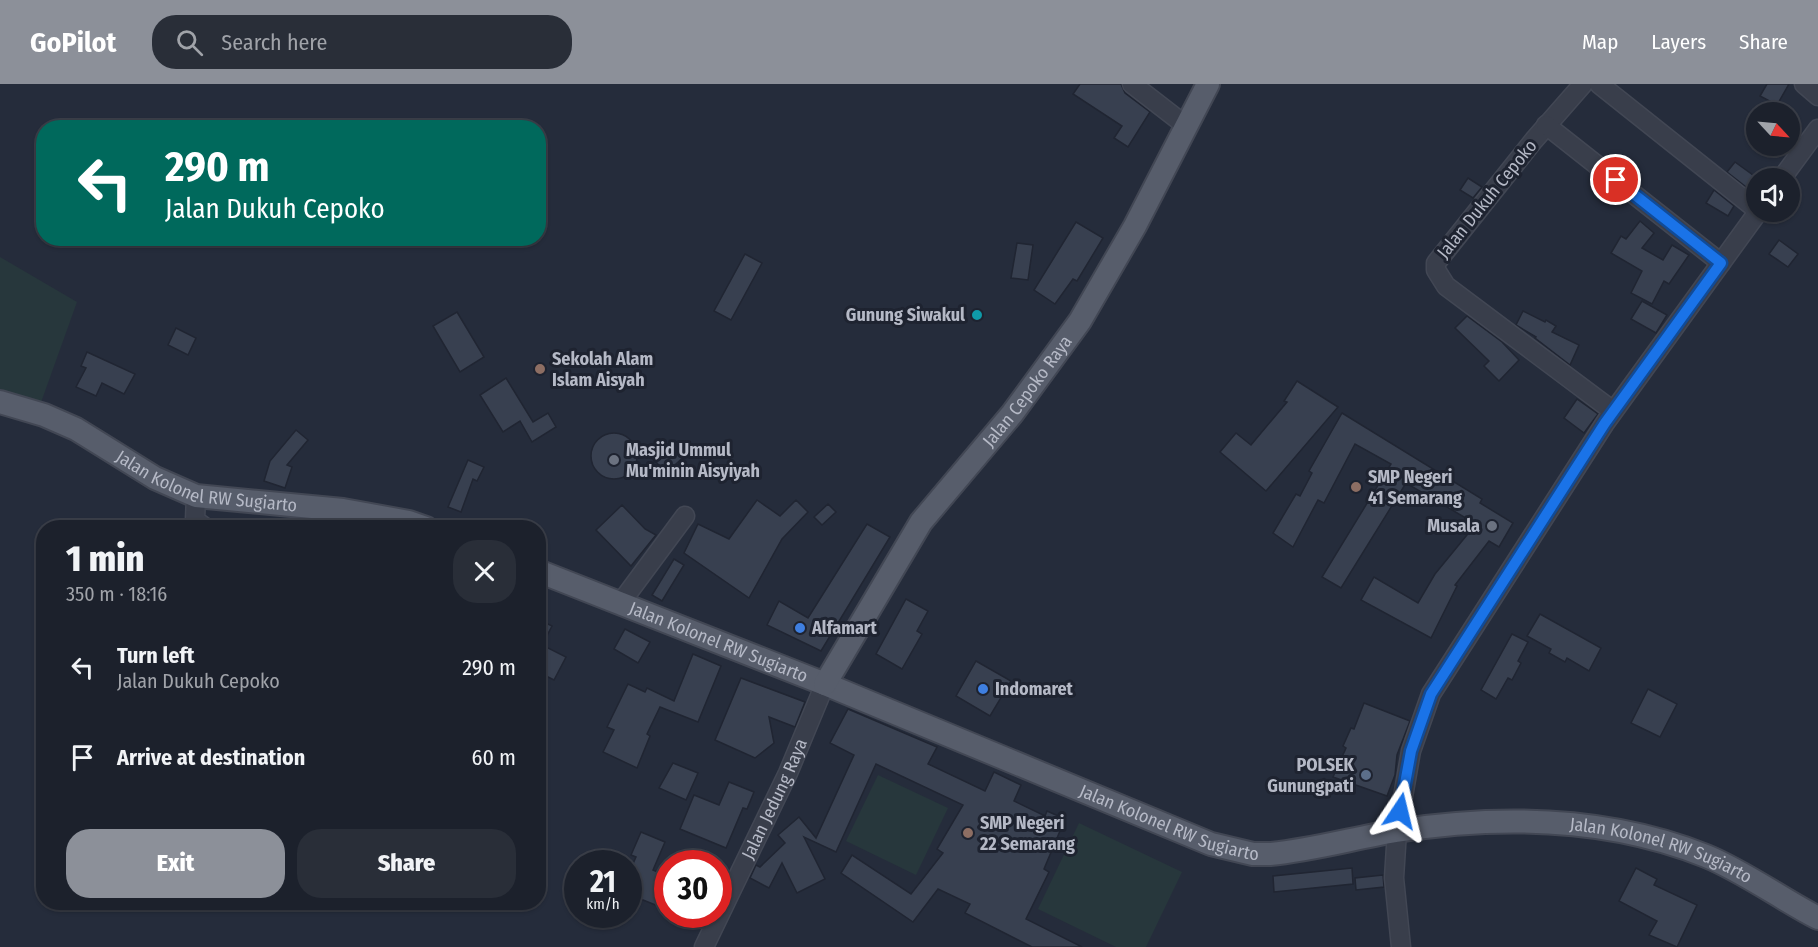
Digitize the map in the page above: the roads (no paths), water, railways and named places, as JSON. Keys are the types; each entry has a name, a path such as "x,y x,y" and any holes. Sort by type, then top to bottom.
{"main road":[{"name":"Jalan Cepoko Raya","path":"825,684 921,522 1012,414 1080,321 1140,216 1208,84"},
{"name":"Jalan Kolonel RW Sugiarto","path":"0,402 44,415 76,429 155,477 196,496 343,510 398,520"},
{"name":"Jalan Kolonel RW Sugiarto","path":"546,574 619,605 825,684 1211,844 1253,854 1270,854 1397,831 1491,824 1569,823 1612,828 1661,840 1708,857 1818,918"}],"street":[{"path":"1132,84 1185,125"},
{"path":"1546,125 1583,84"},
{"path":"1599,84 1746,201"},
{"path":"1804,84 1818,96"},
{"name":"Jalan Dukuh Cepoko","path":"1613,411 1446,286 1436,270 1436,263 1546,125 1721,263"},
{"path":"1789,168 1818,129"},
{"path":"1401,947 1394,878 1397,831 1411,751 1431,694 1613,411 1707,285 1749,222"},
{"path":"195,520 196,496"},
{"path":"619,605 685,516"},
{"name":"Jalan Jedung Raya","path":"704,947 788,772 825,684"}],"place":[{"name":"Gunung Siwakul","path":"977,315"},
{"name":"Sekolah Alam Islam Aisyah","path":"540,369"},
{"name":"Masjid Ummul Mu'minin Aisyiyah","path":"614,460"},
{"name":"SMP Negeri 41 Semarang","path":"1356,487"},
{"name":"Musala","path":"1492,526"},
{"name":"Alfamart","path":"800,628"},
{"name":"Indomaret","path":"983,689"},
{"name":"POLSEK Gunungpati","path":"1366,775"},
{"name":"SMP Negeri 22 Semarang","path":"968,833"}]}
